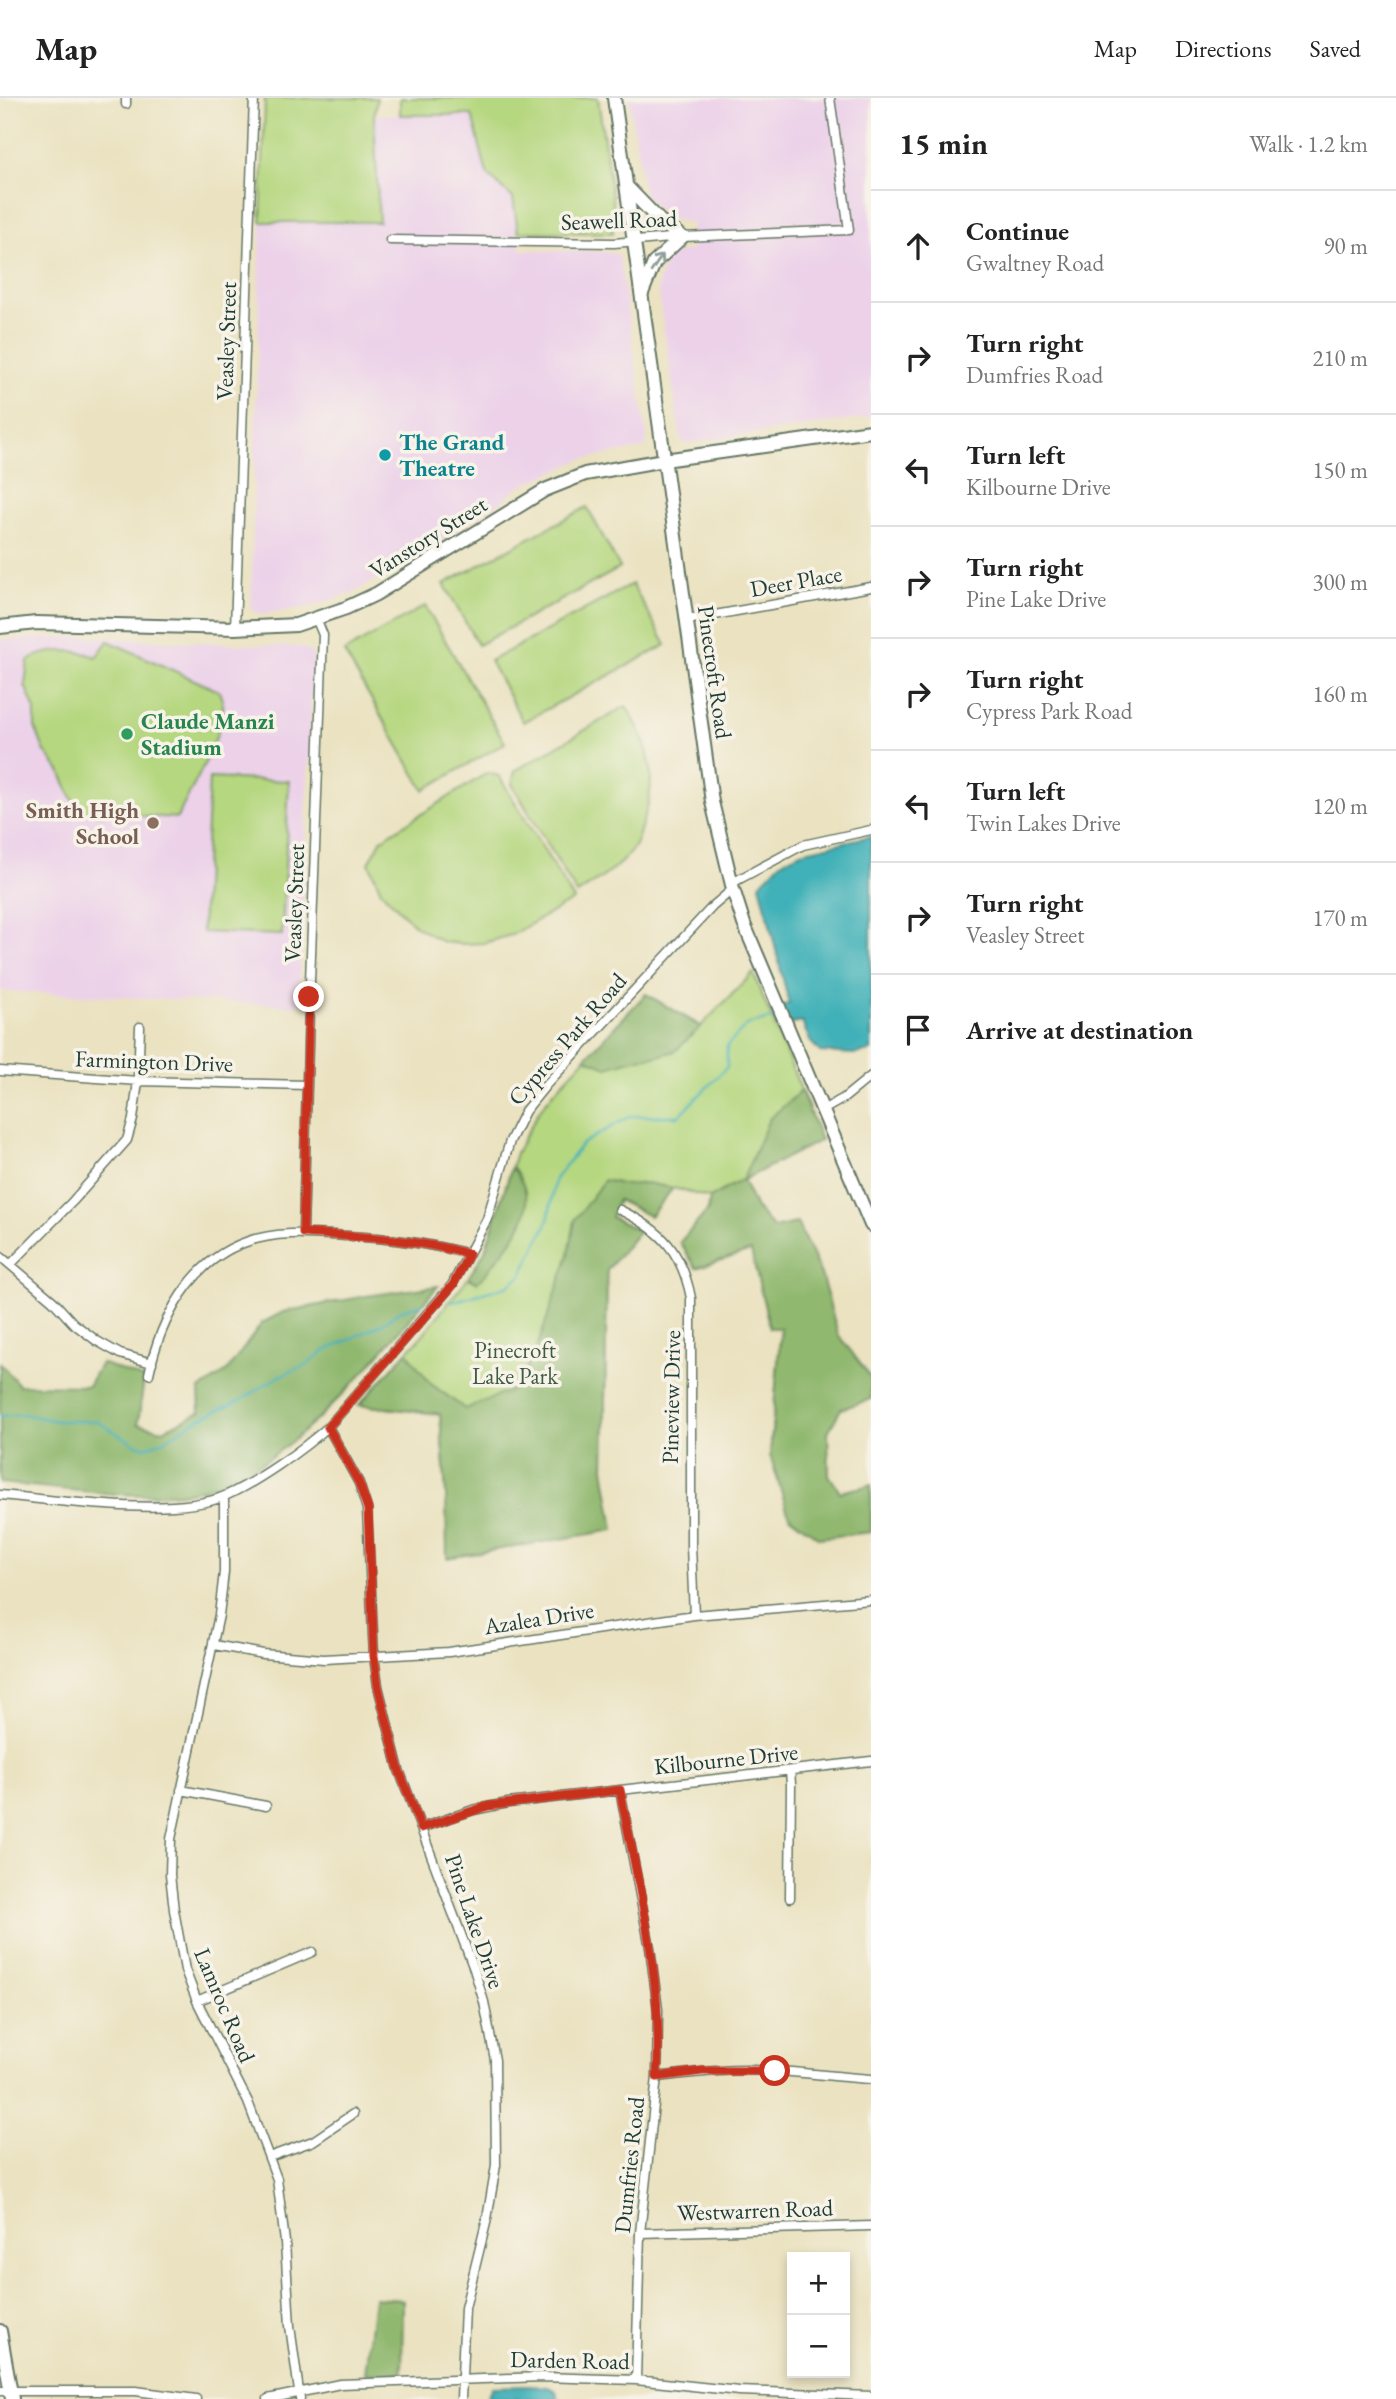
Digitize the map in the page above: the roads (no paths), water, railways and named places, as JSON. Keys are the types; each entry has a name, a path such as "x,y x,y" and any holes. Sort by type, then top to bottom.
{"street":[{"name":"Veasley Street","path":"236,628 254,98"},
{"name":"Pinecroft Road","path":"614,98 712,802 744,924 871,1225"},
{"name":"Seawell Road","path":"390,240 614,243 682,237 849,230 830,98"},
{"path":"628,188 661,222 682,237 654,263 641,295"},
{"name":"Vanstory Street","path":"0,626 36,623 236,628 296,625 346,608 376,594 545,490 585,474 664,460 871,432"},
{"name":"Deer Place","path":"687,620 871,587"},
{"name":"Veasley Street","path":"303,1233 323,635 316,618"},
{"name":"Cypress Park Road","path":"0,1495 132,1505 184,1505 224,1497 309,1444 328,1427 453,1285 486,1219 510,1141 525,1111 555,1076 732,886 803,845 871,830"},
{"path":"11,1264 73,1201 127,1140 138,1082 140,1027"},
{"name":"Farmington Drive","path":"0,1071 138,1082 307,1085"},
{"path":"823,1110 844,1098 871,1076"},
{"name":"Pineview Drive","path":"620,1210 648,1226 677,1255 686,1274 691,1298 690,1479 694,1615"},
{"path":"149,1374 161,1336 183,1291 202,1269 222,1253 246,1242 303,1233 400,1239 469,1254"},
{"path":"0,1256 97,1341 120,1354 152,1363"},
{"name":"Pine Lake Drive","path":"328,1427 359,1483 368,1509 374,1656 385,1718 399,1770 474,1969 484,2002 495,2060 496,2165 487,2219 465,2308 461,2399"},
{"name":"Lamroc Road","path":"224,1497 224,1572 214,1645 171,1839 170,1875 178,1940 185,1970 197,2001 248,2102 277,2179 290,2326 300,2396"},
{"name":"Azalea Drive","path":"214,1645 263,1654 324,1659 449,1652 694,1615 871,1600"},
{"name":"Kilbourne Drive","path":"421,1828 488,1806 871,1761"},
{"path":"790,1771 790,1898"},
{"path":"181,1790 265,1806"},
{"name":"Dumfries Road","path":"620,1790 650,1948 658,2010 657,2077 640,2233 636,2380"},
{"path":"197,2001 312,1952"},
{"path":"657,2077 702,2071 740,2070 871,2079"},
{"path":"269,2157 313,2141 353,2114"},
{"name":"Westwarren Road","path":"640,2233 871,2226"},
{"path":"0,2331 8,2394 136,2390 196,2399"},
{"name":"Darden Road","path":"268,2399 300,2396 340,2384 542,2377 636,2380 738,2391 871,2396"}],"water":[{"path":"871,836 871,1051 855,1054 820,1052 810,1041 802,1022 779,1027 770,1007 789,1004 760,884 782,861 801,852"},
{"path":"492,2387 548,2387 556,2391 558,2399 486,2399"}],"waterway":[{"path":"452,1302 507,1286 521,1276 548,1221 555,1179 582,1144 630,1116 679,1116 727,1067 727,1046 747,1025 778,1017"},
{"path":"0,1416 23,1414 57,1421 97,1421 133,1443 145,1447 161,1442 197,1420 243,1399 278,1377 308,1364 323,1352 382,1324 400,1311 422,1304"}],"place":[{"name":"The Grand Theatre","path":"385,455"},
{"name":"Claude Manzi Stadium","path":"127,734"},
{"name":"Smith High School","path":"153,823"}],"park label":[{"name":"Pinecroft Lake Park","path":"515,1363"}]}
